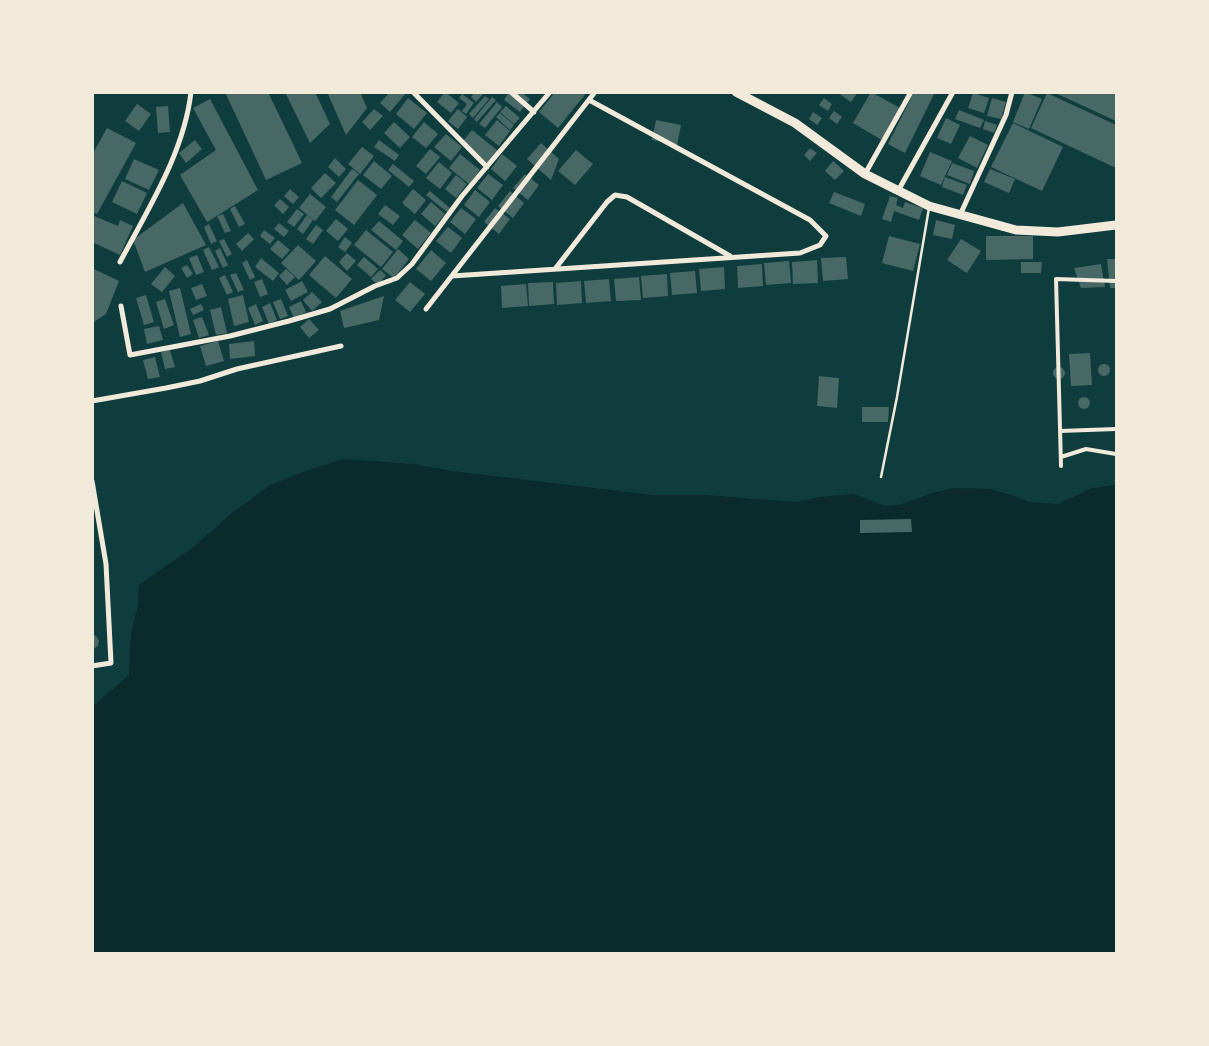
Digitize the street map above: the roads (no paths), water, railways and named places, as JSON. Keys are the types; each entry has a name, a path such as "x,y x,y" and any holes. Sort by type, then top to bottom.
{"highway":[{"path":"736,92 795,123 865,174 929,206 1016,230 1058,232 1116,226"}],"street":[{"path":"120,262 171,161 182,133 191,92"},
{"path":"413,92 487,167"},
{"path":"511,92 534,112"},
{"path":"121,306 130,355 230,336 289,321 330,309 375,286 397,278 412,264 462,196 550,92"},
{"path":"426,309 595,92"},
{"path":"865,174 911,92"},
{"path":"898,191 953,92"},
{"path":"960,216 1006,115 1012,92"},
{"path":"452,276 730,256 800,253 820,245 826,236 810,220 589,100"},
{"path":"556,269 606,202 615,195 628,196 730,256"},
{"path":"1061,466 1056,279 1116,281"},
{"path":"92,400 200,381 237,369 341,346"},
{"path":"1060,431 1116,429"},
{"path":"1061,457 1086,449 1116,454"},
{"path":"92,481 106,564 111,663 92,666"}],"lane":[{"path":"881,477 898,397 929,206"}],"water":[{"path":"343,459 413,464 452,471 653,495 705,495 796,502 820,497 853,494 885,506 899,505 932,493 954,488 991,489 1029,502 1058,504 1092,488 1116,485 1116,953 93,953 92,707 129,675 131,633 138,605 139,585 196,545 232,513 270,485"}]}
